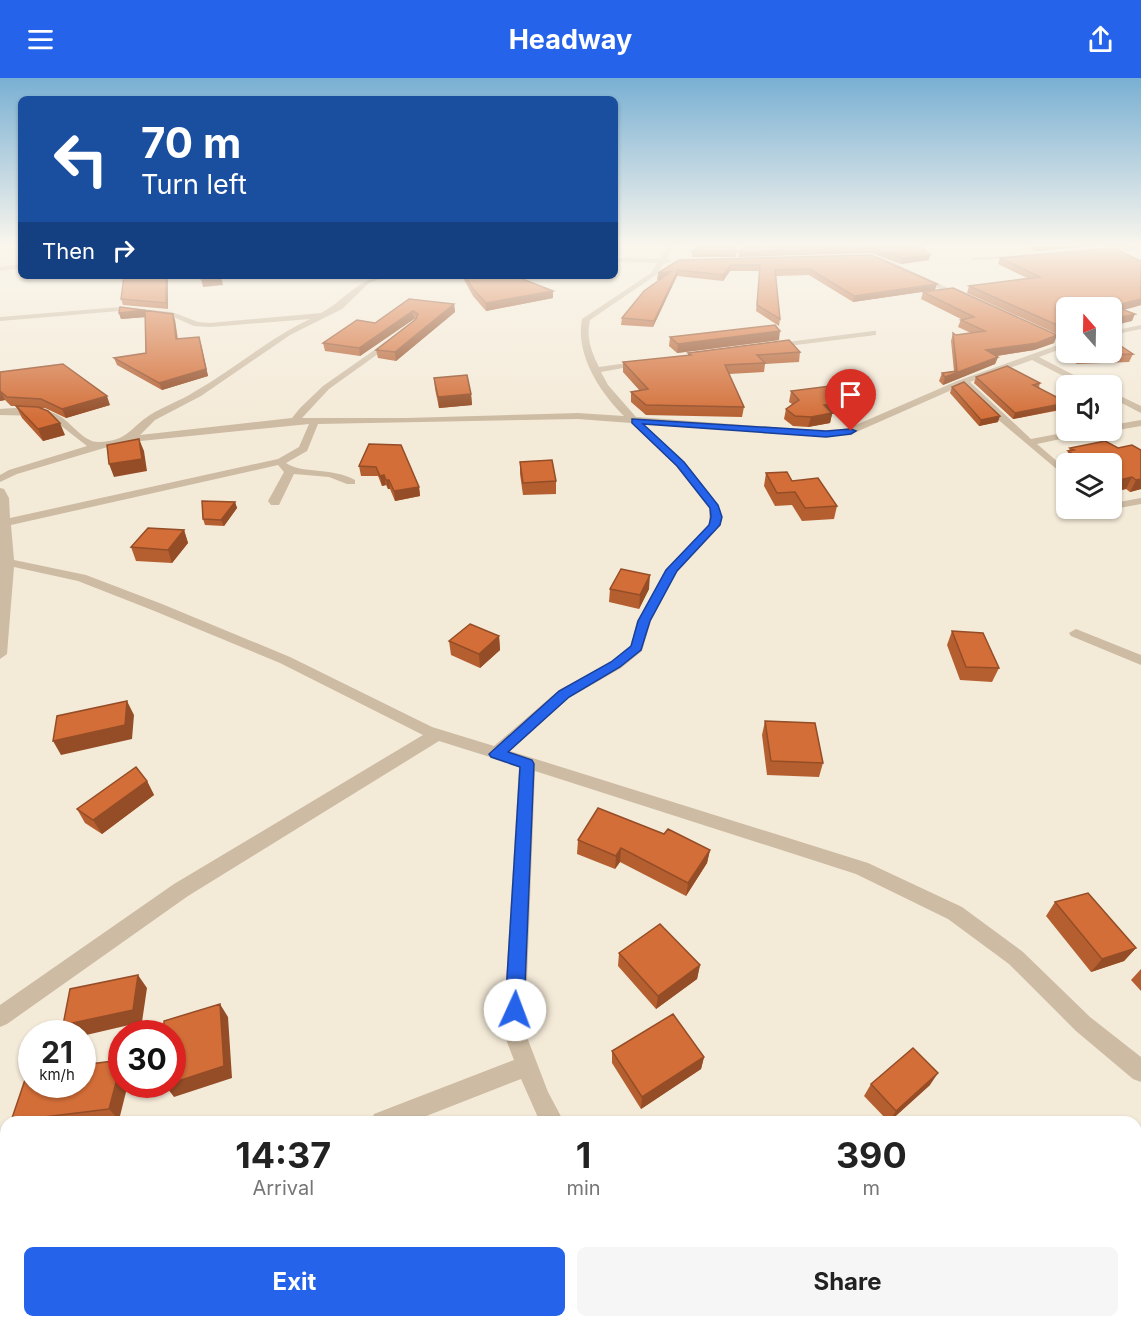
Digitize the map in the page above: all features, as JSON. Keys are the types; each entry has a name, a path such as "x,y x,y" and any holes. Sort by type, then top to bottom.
{"street":[{"path":"130,439 152,418 198,394 286,333 325,315 346,302"},
{"path":"496,754 564,694 615,664 637,648 644,621 672,570 715,525 717,517 715,508 680,464 612,398 588,354 583,334 586,319 612,302"},
{"path":"0,319 120,309 172,314 197,324 210,325 325,315"},
{"path":"1122,331 1141,327"},
{"path":"295,420 302,408 314,396 405,330"},
{"path":"767,346 873,333"},
{"path":"0,479 13,472 97,446 130,439 295,420 407,421 579,416 826,434 851,431 965,382 1056,348"},
{"path":"1033,357 1069,375"},
{"path":"597,370 651,362"},
{"path":"965,382 1056,465"},
{"path":"1122,401 1141,410"},
{"path":"0,412 39,412 54,416 83,441 97,446"},
{"path":"5,523 278,462 303,449 315,420"},
{"path":"1122,426 1141,423"},
{"path":"1029,442 1056,437"},
{"path":"278,462 290,471 330,473 341,475 351,482"},
{"path":"275,503 290,471"},
{"path":"0,491 3,498 5,523 0,654"},
{"path":"1122,504 1141,501"},
{"path":"4,562 82,578 157,607 285,660 438,734 862,868 955,913 1016,958 1083,1024 1141,1071"},
{"path":"1076,633 1141,660"},
{"path":"0,1017 181,890 438,734"},
{"path":"527,764 514,1032 540,1099 550,1116"},
{"path":"398,1116 527,1066"}],"building":[{"path":"404,302 454,304 395,352 376,350 416,319 418,314 413,311 359,348 323,343 357,320 375,323"},
{"path":"635,302 663,302 654,321 622,318"},
{"path":"757,302 778,302 780,319 757,305"},
{"path":"944,302 985,302 1056,335 1037,343 986,350 998,357 945,377 942,373 957,371 953,333 956,335 985,331 961,320 974,317"},
{"path":"1006,302 1056,302 1056,325"},
{"path":"120,307 144,310 119,313"},
{"path":"1122,309 1135,314 1122,317"},
{"path":"145,310 173,314 176,339 199,337 206,369 159,383 114,358 146,353"},
{"path":"775,325 780,331 678,344 670,337"},
{"path":"789,340 800,352 757,355 765,363 725,365 744,407 646,405 631,392 648,389 623,362 691,355 688,353"},
{"path":"1122,347 1133,354 1122,354"},
{"path":"63,364 107,396 62,409 41,399 7,397 0,391 0,372"},
{"path":"1007,366 1040,383 1033,385 1056,397 1056,405 1015,413 976,377"},
{"path":"467,375 471,394 438,397 434,378"},
{"path":"964,382 1000,416 981,420 952,387"},
{"path":"854,383 874,398 824,405 832,413 811,417 795,416 786,409 799,400 791,391"},
{"path":"16,406 38,407 48,411 60,423 38,429"},
{"path":"139,439 142,459 109,464 107,445"},
{"path":"1105,441 1118,448 1132,445 1141,450 1141,479 1136,480 1132,477 1122,479 1122,453 1071,453 1068,451 1074,450 1070,448"},
{"path":"369,444 401,445 419,487 394,491 389,480 386,480 384,475 380,476 376,467 359,466"},
{"path":"552,460 556,481 523,483 520,462"},
{"path":"787,472 792,481 818,478 837,506 805,508 795,492 777,493 766,473"},
{"path":"202,501 235,502 221,520 203,519"},
{"path":"148,528 184,530 168,550 131,547"},
{"path":"621,569 650,575 640,595 610,589"},
{"path":"470,624 499,636 479,654 449,641"},
{"path":"952,631 983,633 999,668 966,667"},
{"path":"127,701 125,725 53,741 57,716"},
{"path":"765,721 815,723 823,763 771,761"},
{"path":"136,767 147,781 93,820 77,809"},
{"path":"598,808 664,834 668,829 710,850 688,883 621,848 616,856 578,840"},
{"path":"1088,893 1136,948 1102,959 1055,902"},
{"path":"660,924 700,965 658,996 619,953"},
{"path":"138,975 133,1010 86,1020 64,1020 70,989"},
{"path":"220,1004 224,1066 186,1078 186,1020 167,1020"},
{"path":"673,1014 704,1057 642,1097 612,1051"},
{"path":"913,1048 938,1073 896,1111 871,1084"},
{"path":"108,1062 108,1098 112,1098 109,1109 52,1116 13,1116 19,1098 96,1098 96,1063"}],"route":[{"path":"515,1010 527,764 496,754 564,694 615,664 637,648 644,621 672,570 715,525 717,517 715,508 680,464 635,421 826,434 851,431"}]}
